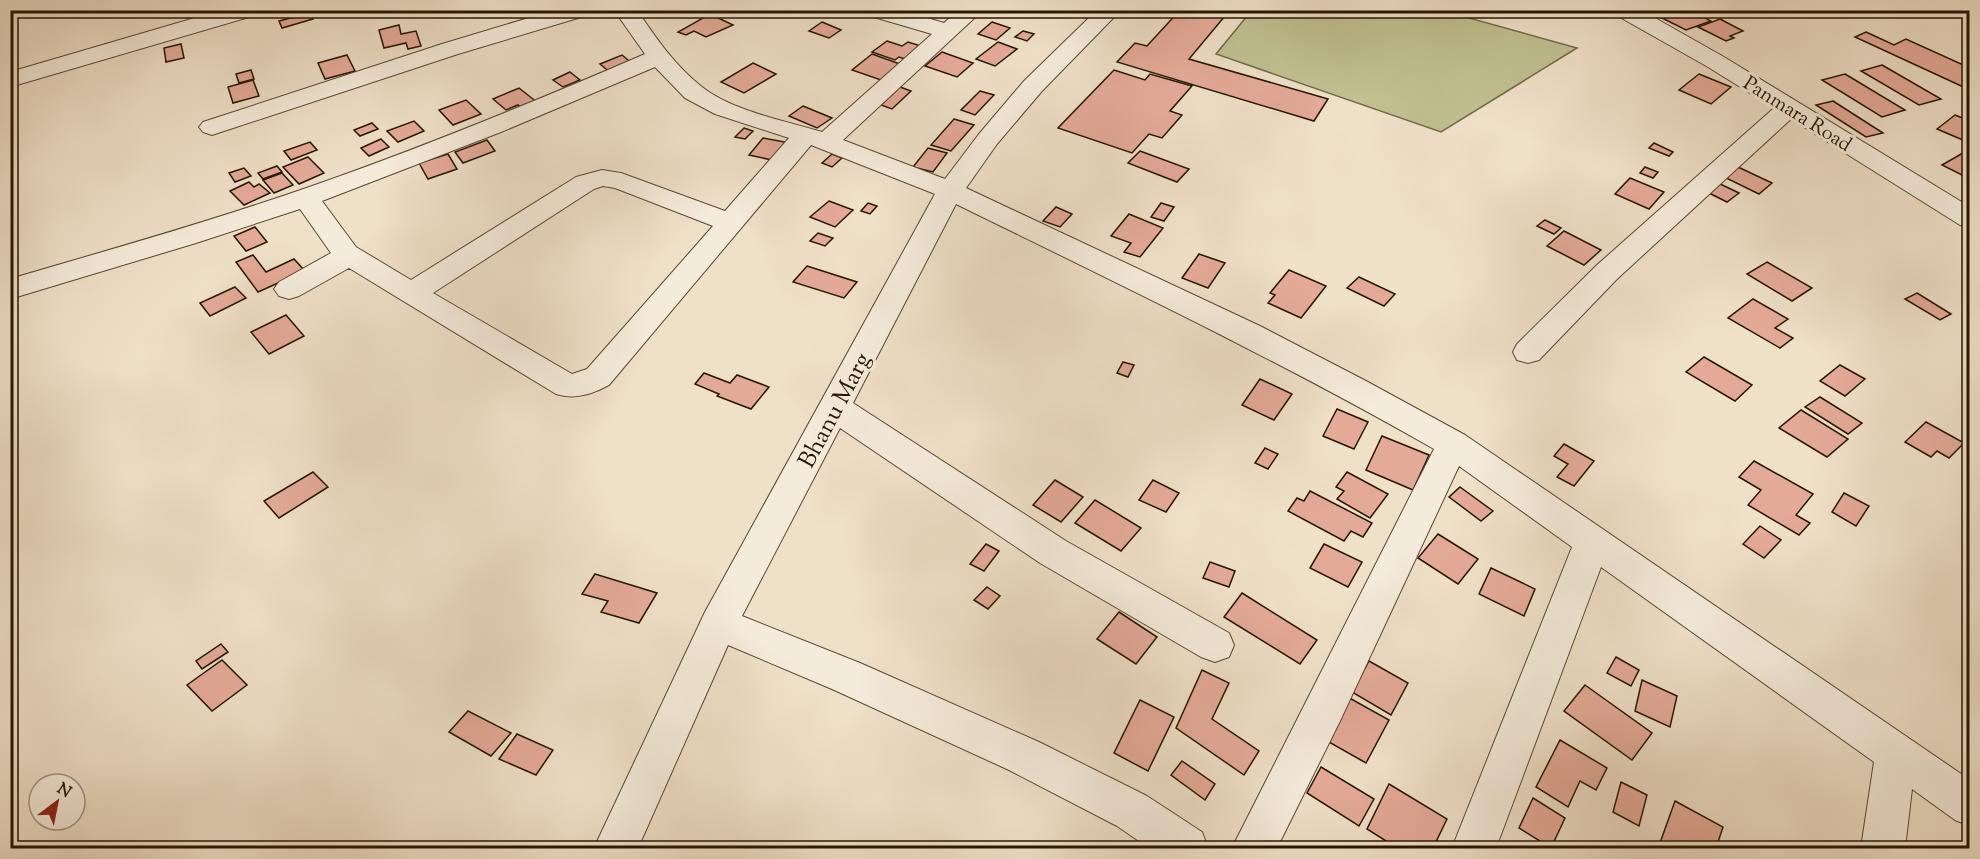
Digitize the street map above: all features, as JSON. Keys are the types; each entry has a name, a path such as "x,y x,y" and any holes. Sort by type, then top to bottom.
{"street":[{"path":"10,80 248,10"},
{"path":"212,127 450,49 580,10"},
{"path":"875,10 947,31"},
{"path":"305,197 346,254 567,386 584,384 598,377 731,223 816,139 972,10"},
{"name":"Bhanu Marg","path":"616,849 718,624 950,191 988,139 1034,86 1110,10"},
{"name":"Panmara Road","path":"1631,12 1970,219"},
{"path":"637,16 658,57 694,93 724,109 816,139 950,191 1249,334 1355,389 1453,444 1970,805"},
{"path":"10,289 212,228 305,197 520,117 658,57"},
{"path":"1528,352 1607,272 1790,107"},
{"path":"412,293 585,183 602,178 621,181 731,223"},
{"path":"289,289 336,264 346,254"},
{"path":"835,408 1053,552 1215,645"},
{"path":"1254,849 1326,708 1453,444"},
{"path":"1474,849 1592,542"},
{"path":"718,624 846,676 1024,756 1132,811 1186,849"},
{"path":"1883,849 1896,754"}],"green space":[{"path":"1252,10 1444,11 1577,48 1441,132 1216,54"}],"building":[{"path":"1180,10 1230,10 1189,59 1328,99 1314,121 1117,62 1135,43 1147,46"},
{"path":"1677,10 1690,10 1711,21 1686,30 1660,17"},
{"path":"310,13 313,19 282,28 279,21"},
{"path":"710,14 733,25 706,37 694,31 686,35 678,32"},
{"path":"1720,19 1743,31 1730,36 1734,38 1726,41 1698,27"},
{"path":"822,22 841,30 829,38 809,31"},
{"path":"992,22 1010,28 996,40 978,34"},
{"path":"399,25 401,34 416,31 421,46 408,49 406,43 384,48 379,30"},
{"path":"1023,31 1034,34 1027,41 1015,37"},
{"path":"1866,32 1894,45 1906,39 1970,68 1970,90 1855,37"},
{"path":"887,41 902,46 908,42 921,46 905,59 899,57 895,60 872,52"},
{"path":"998,42 1017,49 995,66 976,59"},
{"path":"181,44 184,58 166,62 164,48"},
{"path":"942,52 973,63 957,77 925,66"},
{"path":"872,54 900,64 881,80 852,70"},
{"path":"347,55 355,71 325,79 318,63"},
{"path":"622,55 634,65 612,74 600,64"},
{"path":"753,63 776,74 744,93 721,82"},
{"path":"1882,65 1941,99 1919,105 1861,71"},
{"path":"251,70 254,79 239,83 236,74"},
{"path":"1114,70 1145,80 1150,74 1192,86 1170,111 1182,115 1162,138 1149,134 1132,153 1058,128"},
{"path":"570,72 580,80 563,87 553,80"},
{"path":"1699,74 1731,87 1711,104 1679,90"},
{"path":"1845,74 1905,110 1882,117 1822,80"},
{"path":"253,80 259,96 233,103 228,87"},
{"path":"900,87 911,91 892,109 881,105"},
{"path":"519,88 538,103 523,110 518,105 506,110 493,99"},
{"path":"980,91 994,95 975,115 961,110"},
{"path":"466,100 481,114 453,125 439,110"},
{"path":"1833,101 1883,133 1866,137 1816,105"},
{"path":"803,106 832,118 817,128 789,116"},
{"path":"1955,115 1970,121 1970,143 1937,129"},
{"path":"954,119 974,125 951,151 931,145"},
{"path":"414,121 424,131 398,142 387,131"},
{"path":"372,123 378,129 360,136 354,130"},
{"path":"744,128 753,131 745,139 735,137"},
{"path":"763,138 790,143 776,161 749,155"},
{"path":"381,139 389,147 369,156 361,148"},
{"path":"487,140 495,151 463,163 455,152"},
{"path":"310,142 317,150 291,160 284,151"},
{"path":"1654,143 1673,152 1669,156 1649,148"},
{"path":"928,148 947,153 933,172 913,167"},
{"path":"1968,150 1970,179 1942,165"},
{"path":"1140,151 1189,169 1177,182 1128,163"},
{"path":"448,154 457,169 428,179 419,163"},
{"path":"832,154 842,158 832,167 822,163"},
{"path":"308,157 324,173 299,184 283,167"},
{"path":"277,166 282,172 263,179 258,173"},
{"path":"1645,167 1658,172 1653,178 1640,173"},
{"path":"1738,167 1772,183 1759,194 1724,177"},
{"path":"244,168 251,176 235,182 229,173"},
{"path":"282,173 293,185 274,193 263,180"},
{"path":"1630,178 1664,192 1649,209 1615,194"},
{"path":"249,182 254,187 259,184 270,193 244,205 230,191"},
{"path":"1716,182 1739,193 1727,202 1705,191"},
{"path":"829,201 853,210 835,227 810,217"},
{"path":"868,203 877,206 870,214 861,211"},
{"path":"1161,203 1174,207 1164,221 1151,217"},
{"path":"1056,207 1072,214 1060,227 1043,221"},
{"path":"1129,214 1163,228 1140,257 1124,252 1131,243 1111,236"},
{"path":"1545,220 1561,228 1554,234 1537,226"},
{"path":"255,227 267,242 246,251 234,236"},
{"path":"1564,231 1601,250 1584,265 1547,246"},
{"path":"818,233 833,238 825,246 810,241"},
{"path":"1199,254 1225,263 1208,288 1182,278"},
{"path":"253,255 266,272 294,259 305,271 258,292 236,262"},
{"path":"1767,262 1812,288 1792,301 1747,274"},
{"path":"807,266 857,282 844,298 793,282"},
{"path":"1289,270 1326,286 1301,318 1268,303 1275,295 1270,293"},
{"path":"1359,277 1395,294 1384,306 1347,288"},
{"path":"235,287 246,298 210,316 200,303"},
{"path":"1917,293 1951,314 1940,320 1905,299"},
{"path":"1753,299 1788,319 1775,328 1793,338 1780,348 1728,318"},
{"path":"286,315 304,336 269,354 251,332"},
{"path":"1704,357 1752,385 1735,401 1686,372"},
{"path":"1123,362 1134,365 1128,377 1117,373"},
{"path":"1840,365 1865,379 1845,396 1820,381"},
{"path":"704,373 730,383 737,375 769,387 751,409 717,396 719,394 695,384"},
{"path":"1260,379 1292,394 1274,420 1242,405"},
{"path":"1820,397 1862,423 1848,434 1805,407"},
{"path":"1337,409 1368,422 1354,449 1323,436"},
{"path":"1801,410 1848,439 1827,457 1779,428"},
{"path":"1926,422 1964,443 1949,458 1937,451 1931,457 1905,442"},
{"path":"1382,436 1429,455 1413,490 1366,470"},
{"path":"1564,444 1594,461 1574,486 1557,477 1568,464 1554,456"},
{"path":"1265,448 1278,454 1268,469 1255,463"},
{"path":"1754,461 1813,494 1796,515 1810,523 1799,535 1748,505 1761,490 1739,477"},
{"path":"313,472 328,487 279,518 264,501"},
{"path":"1347,472 1388,494 1370,518 1337,499 1344,491 1336,487"},
{"path":"1055,480 1083,497 1061,522 1033,505"},
{"path":"1153,480 1179,493 1166,512 1139,500"},
{"path":"1460,487 1493,511 1481,521 1449,497"},
{"path":"1310,491 1372,523 1363,537 1351,531 1344,541 1288,511 1297,498 1304,501"},
{"path":"1844,493 1869,506 1856,526 1832,512"},
{"path":"1095,500 1141,528 1121,551 1075,523"},
{"path":"1760,526 1781,540 1764,558 1743,544"},
{"path":"1438,534 1478,559 1458,584 1418,558"},
{"path":"986,544 999,551 984,571 970,564"},
{"path":"1324,544 1362,562 1348,587 1310,568"},
{"path":"1210,562 1235,571 1229,587 1203,578"},
{"path":"1491,568 1535,589 1524,616 1479,594"},
{"path":"595,574 657,593 639,623 601,612 608,601 582,594"},
{"path":"987,587 1000,596 988,609 974,600"},
{"path":"1242,593 1317,640 1300,664 1224,617"},
{"path":"1119,612 1157,637 1136,664 1097,639"},
{"path":"221,644 228,652 202,669 196,661"},
{"path":"1616,657 1639,670 1631,686 1607,673"},
{"path":"222,660 247,685 212,711 187,685"},
{"path":"1369,661 1408,683 1391,715 1352,692"},
{"path":"1202,670 1229,683 1212,719 1259,751 1244,775 1176,728"},
{"path":"1642,680 1677,696 1670,727 1635,711"},
{"path":"1585,685 1652,733 1632,760 1564,711"},
{"path":"1344,695 1389,720 1366,763 1320,737"},
{"path":"1140,700 1174,717 1148,771 1114,753"},
{"path":"468,711 511,733 491,756 449,732"},
{"path":"517,734 553,750 536,775 499,759"},
{"path":"1560,740 1607,768 1596,790 1580,781 1568,807 1536,787"},
{"path":"1182,761 1215,784 1205,800 1171,775"},
{"path":"1321,767 1374,799 1359,826 1307,793"},
{"path":"1621,782 1647,795 1639,826 1613,812"},
{"path":"1389,784 1447,819 1433,848 1397,848 1367,829"},
{"path":"1533,798 1565,818 1551,848 1519,828"},
{"path":"1675,801 1723,827 1716,848 1670,848 1660,843"}]}
